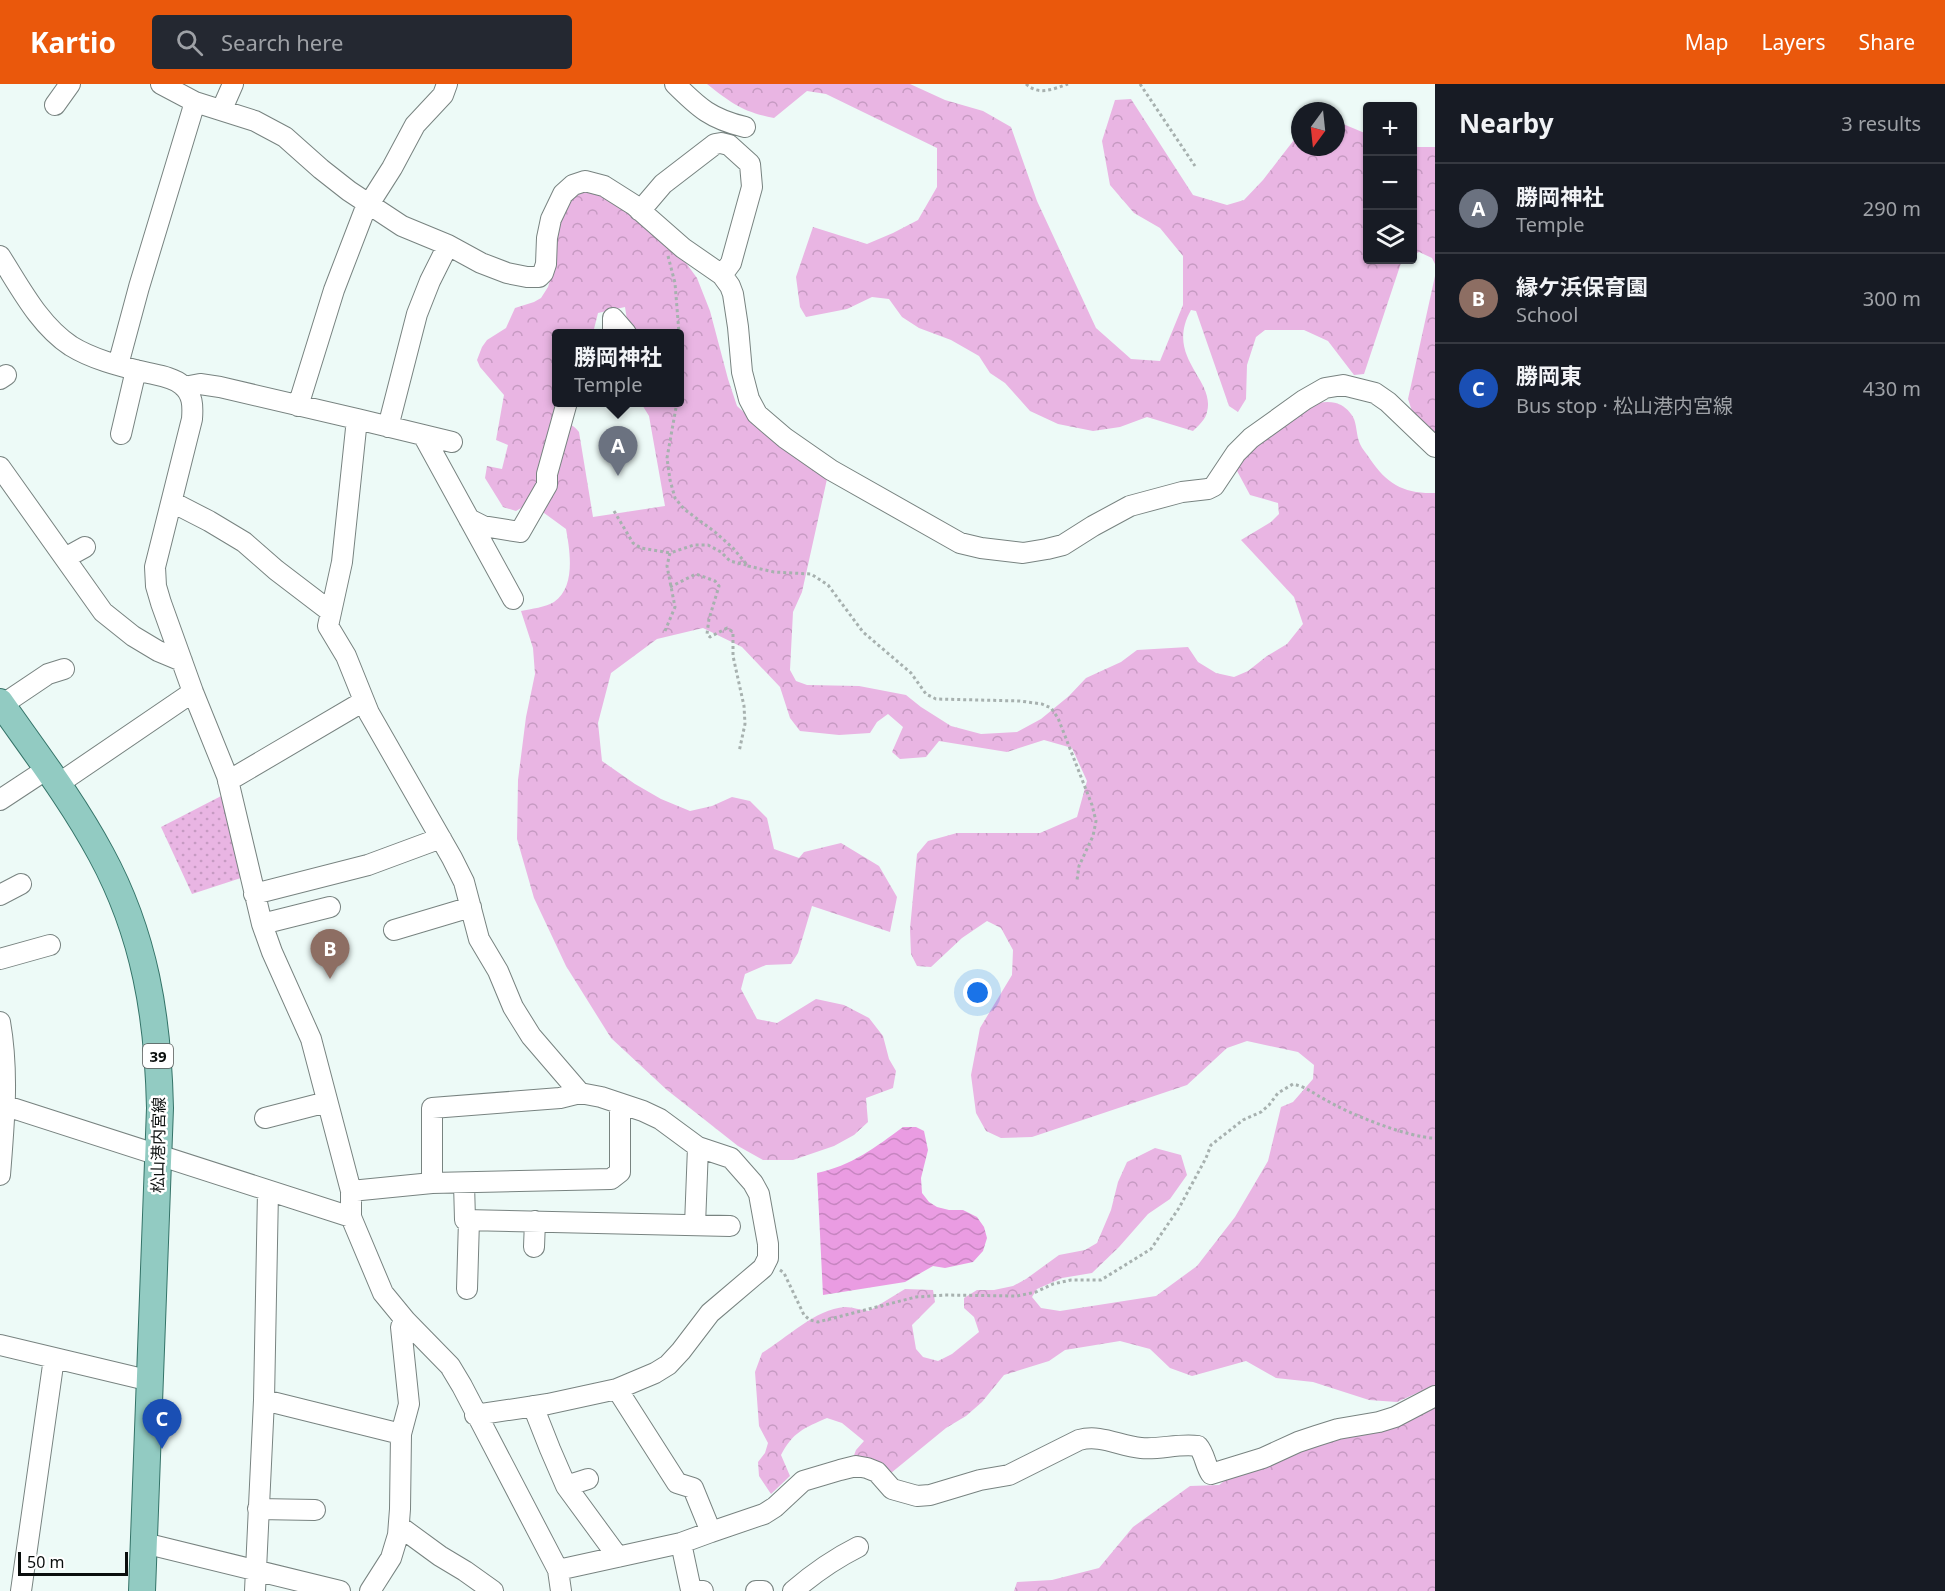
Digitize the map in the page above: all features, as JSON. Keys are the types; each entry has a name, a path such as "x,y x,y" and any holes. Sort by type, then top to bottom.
{"main road":[{"name":"松山港内宮線","path":"1,704 84,824 106,865 135,936 145,968 152,1003 160,1108 142,1591"}],"street":[{"path":"55,105 70,84"},
{"path":"161,84 195,102 255,121 285,137 321,169 369,206 402,226 507,273 539,277 546,264 547,237 551,219 563,194 573,185 585,181 604,186 640,211 683,248 722,275 730,286 733,294 742,372 749,399 757,414 785,438 831,470 960,543 981,548 1023,552 1063,545 1130,506 1182,492 1208,489 1214,486 1236,453 1251,438 1304,400 1325,388 1344,385 1375,393 1388,402 1435,447"},
{"path":"222,109 233,84"},
{"path":"298,406 334,290 364,212 392,168 415,125 443,95 447,84"},
{"path":"675,84 699,108 712,116 748,123 739,154"},
{"path":"121,434 127,368 139,287 195,102"},
{"path":"640,211 663,184 711,147 721,143 729,145 750,164 752,187 731,263 722,275"},
{"path":"388,427 417,314 430,280 448,245"},
{"path":"0,256 42,320 56,334 79,350 127,368 176,381 191,396 193,408 154,577 193,692 228,781 262,924 310,1040 351,1191 351,1217 383,1293 406,1321 450,1366 558,1570 561,1591"},
{"path":"613,329 613,318 623,329"},
{"path":"184,387 200,384 220,387 452,442"},
{"path":"469,519 483,526 520,532 547,484 547,474 566,407"},
{"path":"357,419 342,562 328,626 346,656 369,713 464,882 479,939 498,970 513,1007 531,1036 580,1093"},
{"path":"423,435 513,599"},
{"path":"0,467 103,612 150,646 182,661"},
{"path":"172,502 209,520 244,542 331,612"},
{"path":"65,558 85,547"},
{"path":"1,704 48,674 64,669"},
{"path":"0,800 52,777 193,692"},
{"path":"228,781 364,701"},
{"path":"254,894 368,865 441,838"},
{"path":"0,895 21,884"},
{"path":"262,924 330,907"},
{"path":"394,930 471,907"},
{"path":"0,959 50,945"},
{"path":"0,1022 4,1047 0,1176"},
{"path":"432,1184 432,1108 560,1098 580,1093 621,1104 660,1119 698,1147 731,1158 753,1183 759,1194 764,1217 768,1258 762,1268 710,1313 668,1365 616,1389 475,1415"},
{"path":"265,1118 327,1102"},
{"path":"351,1191 432,1184 611,1179 620,1172 621,1104"},
{"path":"3,1105 351,1217"},
{"path":"695,1225 698,1147"},
{"path":"464,1183 465,1220 730,1226"},
{"path":"255,1591 264,1400 268,1191"},
{"path":"467,1289 469,1220"},
{"path":"534,1247 535,1221"},
{"path":"370,1591 391,1558 399,1527 401,1434 409,1404 401,1328 406,1321"},
{"path":"0,1346 151,1381"},
{"path":"21,1591 54,1358"},
{"path":"616,1389 677,1483 693,1488 711,1532"},
{"path":"558,1570 681,1543 764,1514 804,1481 856,1466 877,1472 892,1489 917,1496 930,1495 980,1480 1009,1475 1080,1440 1091,1437 1141,1448 1153,1449 1187,1444 1198,1446 1203,1451 1207,1467 1212,1474 1240,1466 1298,1442 1395,1417 1435,1396"},
{"path":"264,1400 401,1434"},
{"path":"533,1406 566,1486 618,1557"},
{"path":"566,1486 588,1479"},
{"path":"258,1509 315,1510"},
{"path":"399,1527 493,1591"},
{"path":"144,1543 340,1591"},
{"path":"681,1543 691,1590 703,1591"},
{"path":"793,1591 815,1572 858,1547"},
{"path":"756,1591 763,1591"}],"path":[{"path":"1026,84 1038,91 1046,91 1068,84"},
{"path":"1140,84 1195,166"},
{"path":"663,231 675,283 679,329"},
{"path":"676,407 667,458 675,498 684,509 733,548 748,566"},
{"path":"614,511 633,543 641,548 670,553 694,545 708,545 721,552 730,561 774,572 811,574 828,585 863,632 911,673 926,694 936,699 1020,701 1042,704 1051,708 1058,718 1088,794 1096,821 1093,836 1079,866 1077,880"},
{"path":"665,631 675,607 667,566 670,553"},
{"path":"670,587 696,574 715,581 719,586 707,634 710,637 727,628 733,632 733,656 744,706 745,724 739,752"},
{"path":"768,1258 784,1274 804,1315 818,1322 916,1297 945,1294 1017,1296 1071,1280 1101,1280 1151,1249 1179,1208 1211,1145 1243,1120 1261,1112 1278,1093 1293,1084 1306,1087 1325,1100 1359,1116 1423,1138 1435,1138"}],"green space":[{"path":"707,84 910,84 945,100 983,111 1011,127 1037,201 1096,328 1131,359 1160,361 1183,305 1183,256 1160,228 1134,213 1110,185 1102,141 1115,100 1131,99 1193,195 1227,205 1244,200 1291,144 1291,156 1345,156 1345,125 1363,132 1363,264 1401,264 1364,374 1354,375 1328,341 1304,330 1265,330 1256,337 1247,365 1246,399 1238,412 1229,406 1196,311 1191,310 1184,327 1183,342 1208,400 1206,415 1201,422 1193,431 1147,417 1120,427 1093,431 1058,424 1030,411 1005,383 990,373 979,356 951,340 919,328 902,317 889,299 872,297 847,309 806,317 800,307 796,277 813,227 867,244 918,220 937,187 937,148 826,94 807,91 774,118 754,113 723,96"},
{"path":"1417,147 1435,147 1435,264 1432,258 1417,253"},
{"path":"587,190 620,202 678,252 697,278 710,311 737,406 772,438 827,479 802,592 793,612 790,670 796,681 807,685 859,686 906,695 951,726 981,734 1017,732 1041,719 1069,696 1086,678 1121,662 1137,650 1188,647 1198,662 1216,673 1234,677 1248,671 1287,644 1303,624 1294,597 1241,540 1271,522 1279,514 1278,503 1250,495 1236,469 1280,423 1307,406 1321,402 1343,406 1354,420 1361,446 1383,475 1405,489 1435,493 1435,1385 1397,1402 1369,1400 1313,1382 1276,1378 1246,1361 1192,1376 1170,1368 1150,1349 1120,1341 1065,1350 1049,1361 1004,1375 982,1402 966,1416 946,1428 891,1473 853,1458 856,1450 864,1441 842,1423 827,1418 812,1425 795,1436 785,1447 781,1455 790,1476 771,1494 759,1476 758,1462 765,1453 768,1443 759,1426 755,1372 762,1353 812,1318 823,1313 845,1307 869,1311 905,1289 933,1290 935,1302 912,1325 916,1349 923,1357 938,1361 952,1354 979,1332 974,1317 964,1308 964,1298 977,1290 994,1290 1013,1286 1059,1255 1085,1250 1097,1243 1127,1162 1155,1148 1181,1155 1187,1175 1170,1199 1148,1214 1092,1273 1062,1278 1037,1289 1032,1297 1041,1308 1060,1311 1156,1296 1197,1266 1235,1217 1268,1161 1281,1107 1293,1102 1313,1079 1314,1065 1298,1052 1247,1041 1227,1048 1187,1085 1032,1137 1001,1138 986,1131 976,1113 971,1075 980,1028 1012,975 1013,950 1001,928 987,921 962,938 931,967 917,966 911,954 910,929 917,854 928,841 957,833 1040,833 1077,817 1087,781 1072,748 1044,740 1007,752 939,741 926,757 900,759 892,752 903,727 888,714 877,722 870,733 839,735 800,731 790,718 780,687 742,647 703,628 657,639 611,673 598,723 602,761 661,799 690,811 712,806 732,797 750,801 767,818 774,849 799,858 804,852 841,843 879,866 897,897 890,932 812,906 798,953 791,964 766,965 745,974 741,989 757,1019 777,1023 816,999 844,1005 869,1018 883,1036 889,1059 896,1071 893,1088 866,1098 868,1122 854,1135 834,1146 793,1160 763,1160 738,1146 667,1090 611,1038 566,966 534,898 517,839 518,780 526,717 535,674 533,648 521,611 543,607 554,602 566,587 570,568 566,529 540,510 526,505 516,511 503,507 485,478 487,466 502,469 508,445 496,440 504,395 480,367 477,360 487,340 506,328 515,308 541,298 548,287 554,268 554,234 569,200","holes":["625,307 628,329 684,329 684,407 643,407 649,416 665,506 593,517 579,432 564,419 559,407 552,407 552,329 594,329 598,313"]},
{"path":"1435,276 1435,433 1412,411 1408,399"},
{"path":"227,793 247,876 192,894 161,827"},
{"path":"1435,1407 1435,1591 1014,1591 1017,1582 1052,1580 1099,1568 1133,1527 1190,1486 1219,1485 1248,1463"}],"water":[{"path":"903,1127 916,1127 924,1131 928,1150 921,1178 922,1193 929,1202 937,1207 963,1210 977,1217 984,1227 987,1238 983,1251 973,1262 945,1268 933,1266 905,1282 823,1295 817,1173 852,1161"}],"place":[{"name":"勝岡神社","path":"618,476"},
{"name":"縁ケ浜保育園","path":"330,979"},
{"name":"勝岡東","path":"162,1449"}]}
